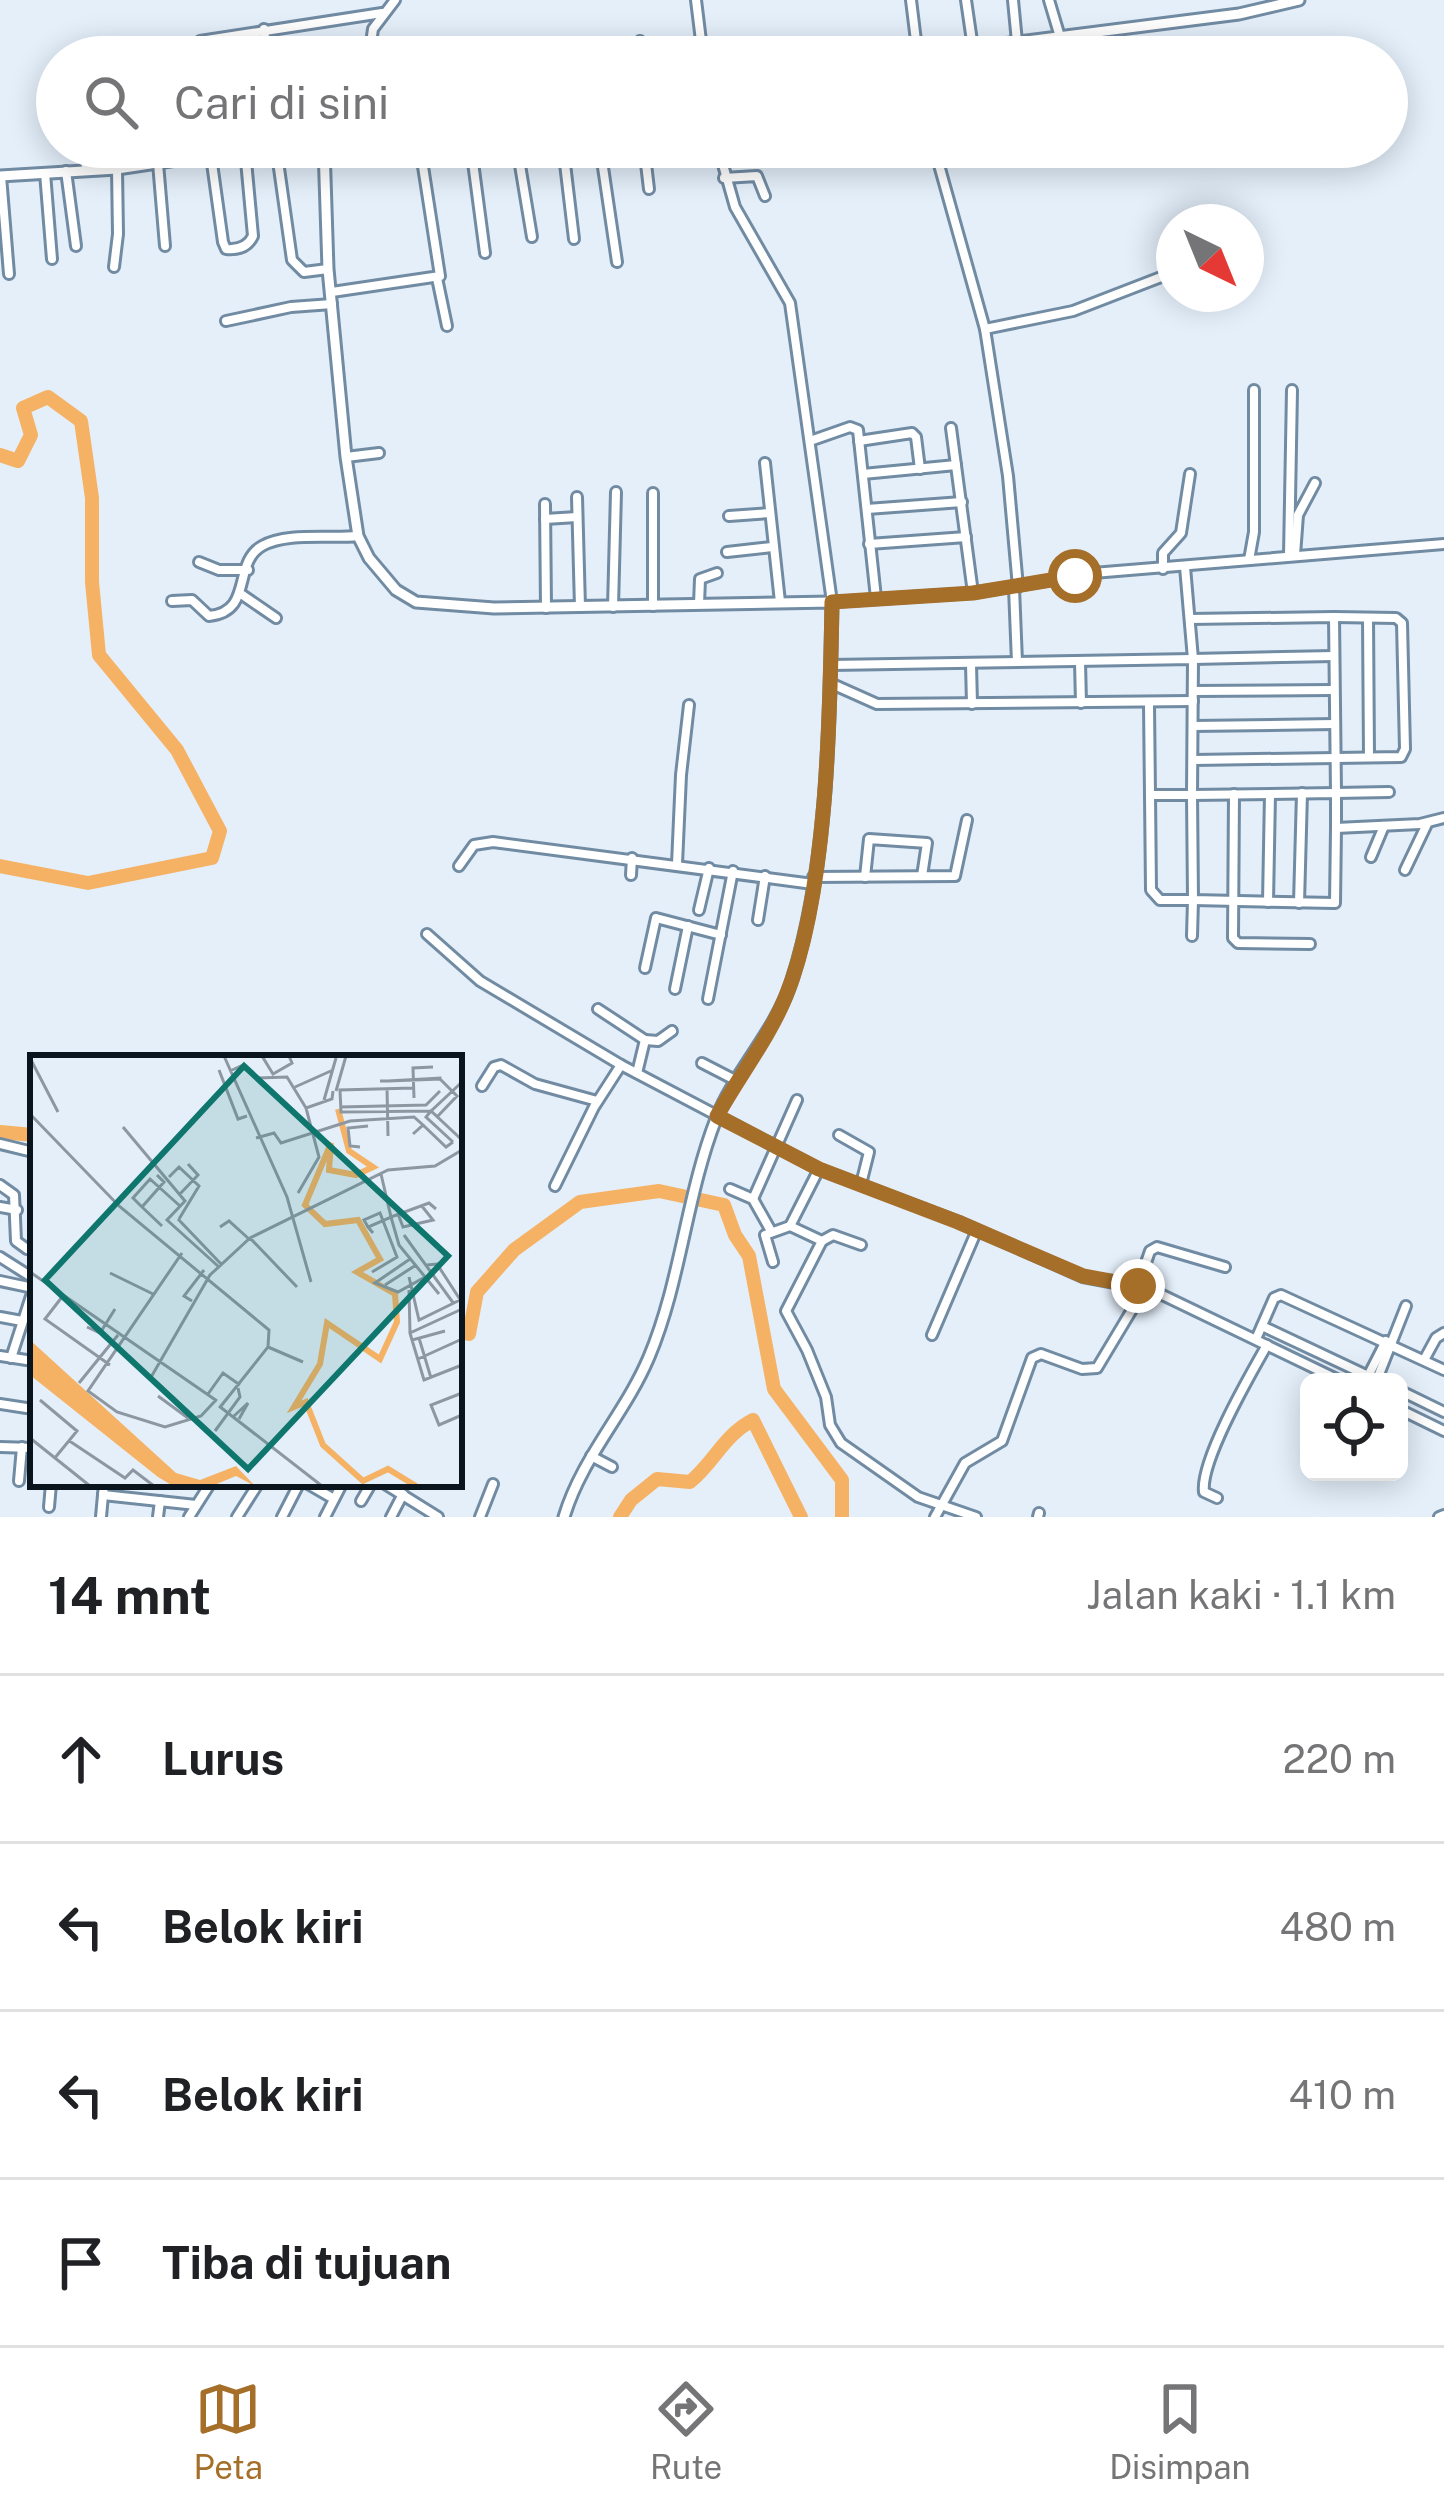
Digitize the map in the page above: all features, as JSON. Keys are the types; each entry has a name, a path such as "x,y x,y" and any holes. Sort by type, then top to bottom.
{"street":[{"path":"370,36 395,0"},
{"path":"696,0 700,36"},
{"path":"911,0 918,36"},
{"path":"967,0 972,36"},
{"path":"1012,0 1016,36"},
{"path":"1049,0 1062,36"},
{"path":"1078,36 1238,14 1299,0"},
{"path":"227,36 382,13"},
{"path":"264,29 265,36"},
{"path":"9,274 1,176 125,168"},
{"path":"158,168 165,246"},
{"path":"213,168 223,242 226,248 236,249 245,247 253,236 247,168"},
{"path":"279,168 292,260 304,272 328,269"},
{"path":"324,168 328,269 358,536 379,571 402,595 416,602 546,608 832,602 973,593 1093,573 1444,544"},
{"path":"423,168 447,326"},
{"path":"474,168 484,253"},
{"path":"520,168 532,237"},
{"path":"565,168 574,239"},
{"path":"603,168 616,262"},
{"path":"647,168 650,189"},
{"path":"563,1517 575,1480 651,1353 717,1116 784,1000 813,880 832,602 790,303 738,213 722,168"},
{"path":"940,168 985,329 1008,476 1017,662"},
{"path":"114,267 117,169"},
{"path":"66,171 76,247"},
{"path":"44,173 52,259"},
{"path":"724,178 757,176 765,196"},
{"path":"332,292 437,278"},
{"path":"985,329 1073,311 1156,279"},
{"path":"226,321 332,304"},
{"path":"1249,560 1254,532 1254,390"},
{"path":"1292,390 1292,556"},
{"path":"810,441 853,427 860,441 876,598"},
{"path":"951,428 973,593"},
{"path":"860,441 912,433 920,469"},
{"path":"346,458 379,453"},
{"path":"765,463 780,602"},
{"path":"863,474 956,465"},
{"path":"1163,569 1163,553 1181,533 1190,474"},
{"path":"1292,556 1298,515 1316,483"},
{"path":"613,607 616,492"},
{"path":"653,494 653,606"},
{"path":"577,497 580,608"},
{"path":"867,509 962,502"},
{"path":"545,504 546,608"},
{"path":"730,516 770,513"},
{"path":"545,519 578,518"},
{"path":"172,601 192,600 203,614 218,616 242,594 252,554 274,541 358,536"},
{"path":"869,544 966,537"},
{"path":"727,552 772,547"},
{"path":"199,562 219,570 248,570"},
{"path":"1185,567 1193,659 1192,936"},
{"path":"699,604 700,579 717,574"},
{"path":"242,594 276,618"},
{"path":"1149,704 1152,895 1164,901 1331,904 1337,900 1334,617"},
{"path":"1368,618 1370,757"},
{"path":"1190,619 1396,618 1402,622 1405,749 1396,758 1193,760"},
{"path":"831,665 1334,656"},
{"path":"1080,662 1081,703"},
{"path":"971,664 972,704"},
{"path":"830,683 878,704 1149,704 1193,696 1333,690"},
{"path":"677,864 689,705"},
{"path":"1193,726 1335,724"},
{"path":"1150,795 1389,792"},
{"path":"1299,903 1302,793"},
{"path":"1234,794 1232,938 1238,943 1310,944"},
{"path":"1268,902 1270,794"},
{"path":"1336,828 1444,818"},
{"path":"459,866 481,842 813,880 955,876 967,820"},
{"path":"1405,870 1427,823"},
{"path":"1371,857 1384,826"},
{"path":"866,877 869,839 927,843 922,876"},
{"path":"632,858 632,875"},
{"path":"699,910 709,868"},
{"path":"708,999 733,872"},
{"path":"758,920 765,876"},
{"path":"645,968 656,918 721,934"},
{"path":"675,989 688,926"},
{"path":"427,934 480,982 620,1065 819,1169 1083,1276 1142,1287 1324,1373"},
{"path":"598,1009 645,1040 658,1041 672,1030"},
{"path":"637,1073 645,1040"},
{"path":"702,1063 736,1081"},
{"path":"482,1086 494,1067 501,1065 535,1084 597,1101"},
{"path":"555,1186 620,1065"},
{"path":"752,1199 797,1100"},
{"path":"839,1135 869,1152 861,1184"},
{"path":"0,1144 30,1151"},
{"path":"790,1226 819,1169"},
{"path":"0,1185 14,1196 16,1241 27,1249"},
{"path":"730,1189 752,1199 772,1231"},
{"path":"0,1207 17,1210"},
{"path":"773,1262 764,1238 772,1231 790,1226 822,1241"},
{"path":"932,1335 977,1230"},
{"path":"861,1245 833,1235 822,1241 785,1311 824,1393 832,1430 849,1451 918,1497 976,1517"},
{"path":"935,1517 965,1463 1002,1441 1034,1355 1096,1368 1142,1287 1150,1251 1156,1247 1225,1267"},
{"path":"0,1257 30,1275"},
{"path":"0,1281 30,1288"},
{"path":"1256,1339 1274,1298 1281,1295 1444,1370"},
{"path":"6,1357 30,1299"},
{"path":"1377,1373 1406,1306"},
{"path":"0,1317 23,1321"},
{"path":"1262,1326 1359,1373"},
{"path":"1424,1360 1436,1338 1444,1334"},
{"path":"1217,1498 1204,1492 1205,1474 1267,1345"},
{"path":"1408,1394 1444,1412"},
{"path":"0,1404 30,1409"},
{"path":"1408,1413 1444,1431"},
{"path":"0,1447 28,1447 19,1481"},
{"path":"590,1455 612,1467"},
{"path":"480,1517 493,1484"},
{"path":"49,1507 51,1487"},
{"path":"189,1517 208,1487"},
{"path":"237,1517 256,1487"},
{"path":"282,1517 301,1487"},
{"path":"309,1487 334,1499"},
{"path":"326,1517 340,1487"},
{"path":"362,1501 369,1487"},
{"path":"391,1487 438,1517"},
{"path":"101,1517 103,1490 196,1505"},
{"path":"391,1517 403,1494"},
{"path":"158,1517 160,1502"}],"waterway":[{"path":"0,455 18,461 31,435 23,408 48,397 81,421 92,498 92,582 99,655 177,750 220,831 212,858 88,883 0,866"},
{"path":"0,1132 30,1135"},
{"path":"462,1333 469,1334 477,1292 514,1250 580,1202 659,1191 724,1205 749,1256 774,1389 842,1480 842,1517"},
{"path":"620,1517 631,1500 657,1479 690,1482 734,1433 753,1420 801,1517"}],"route":[{"path":"1075,576 973,593 832,602 819,825 813,884 796,964 775,1019 717,1116 819,1169 1083,1276 1138,1286"}]}
